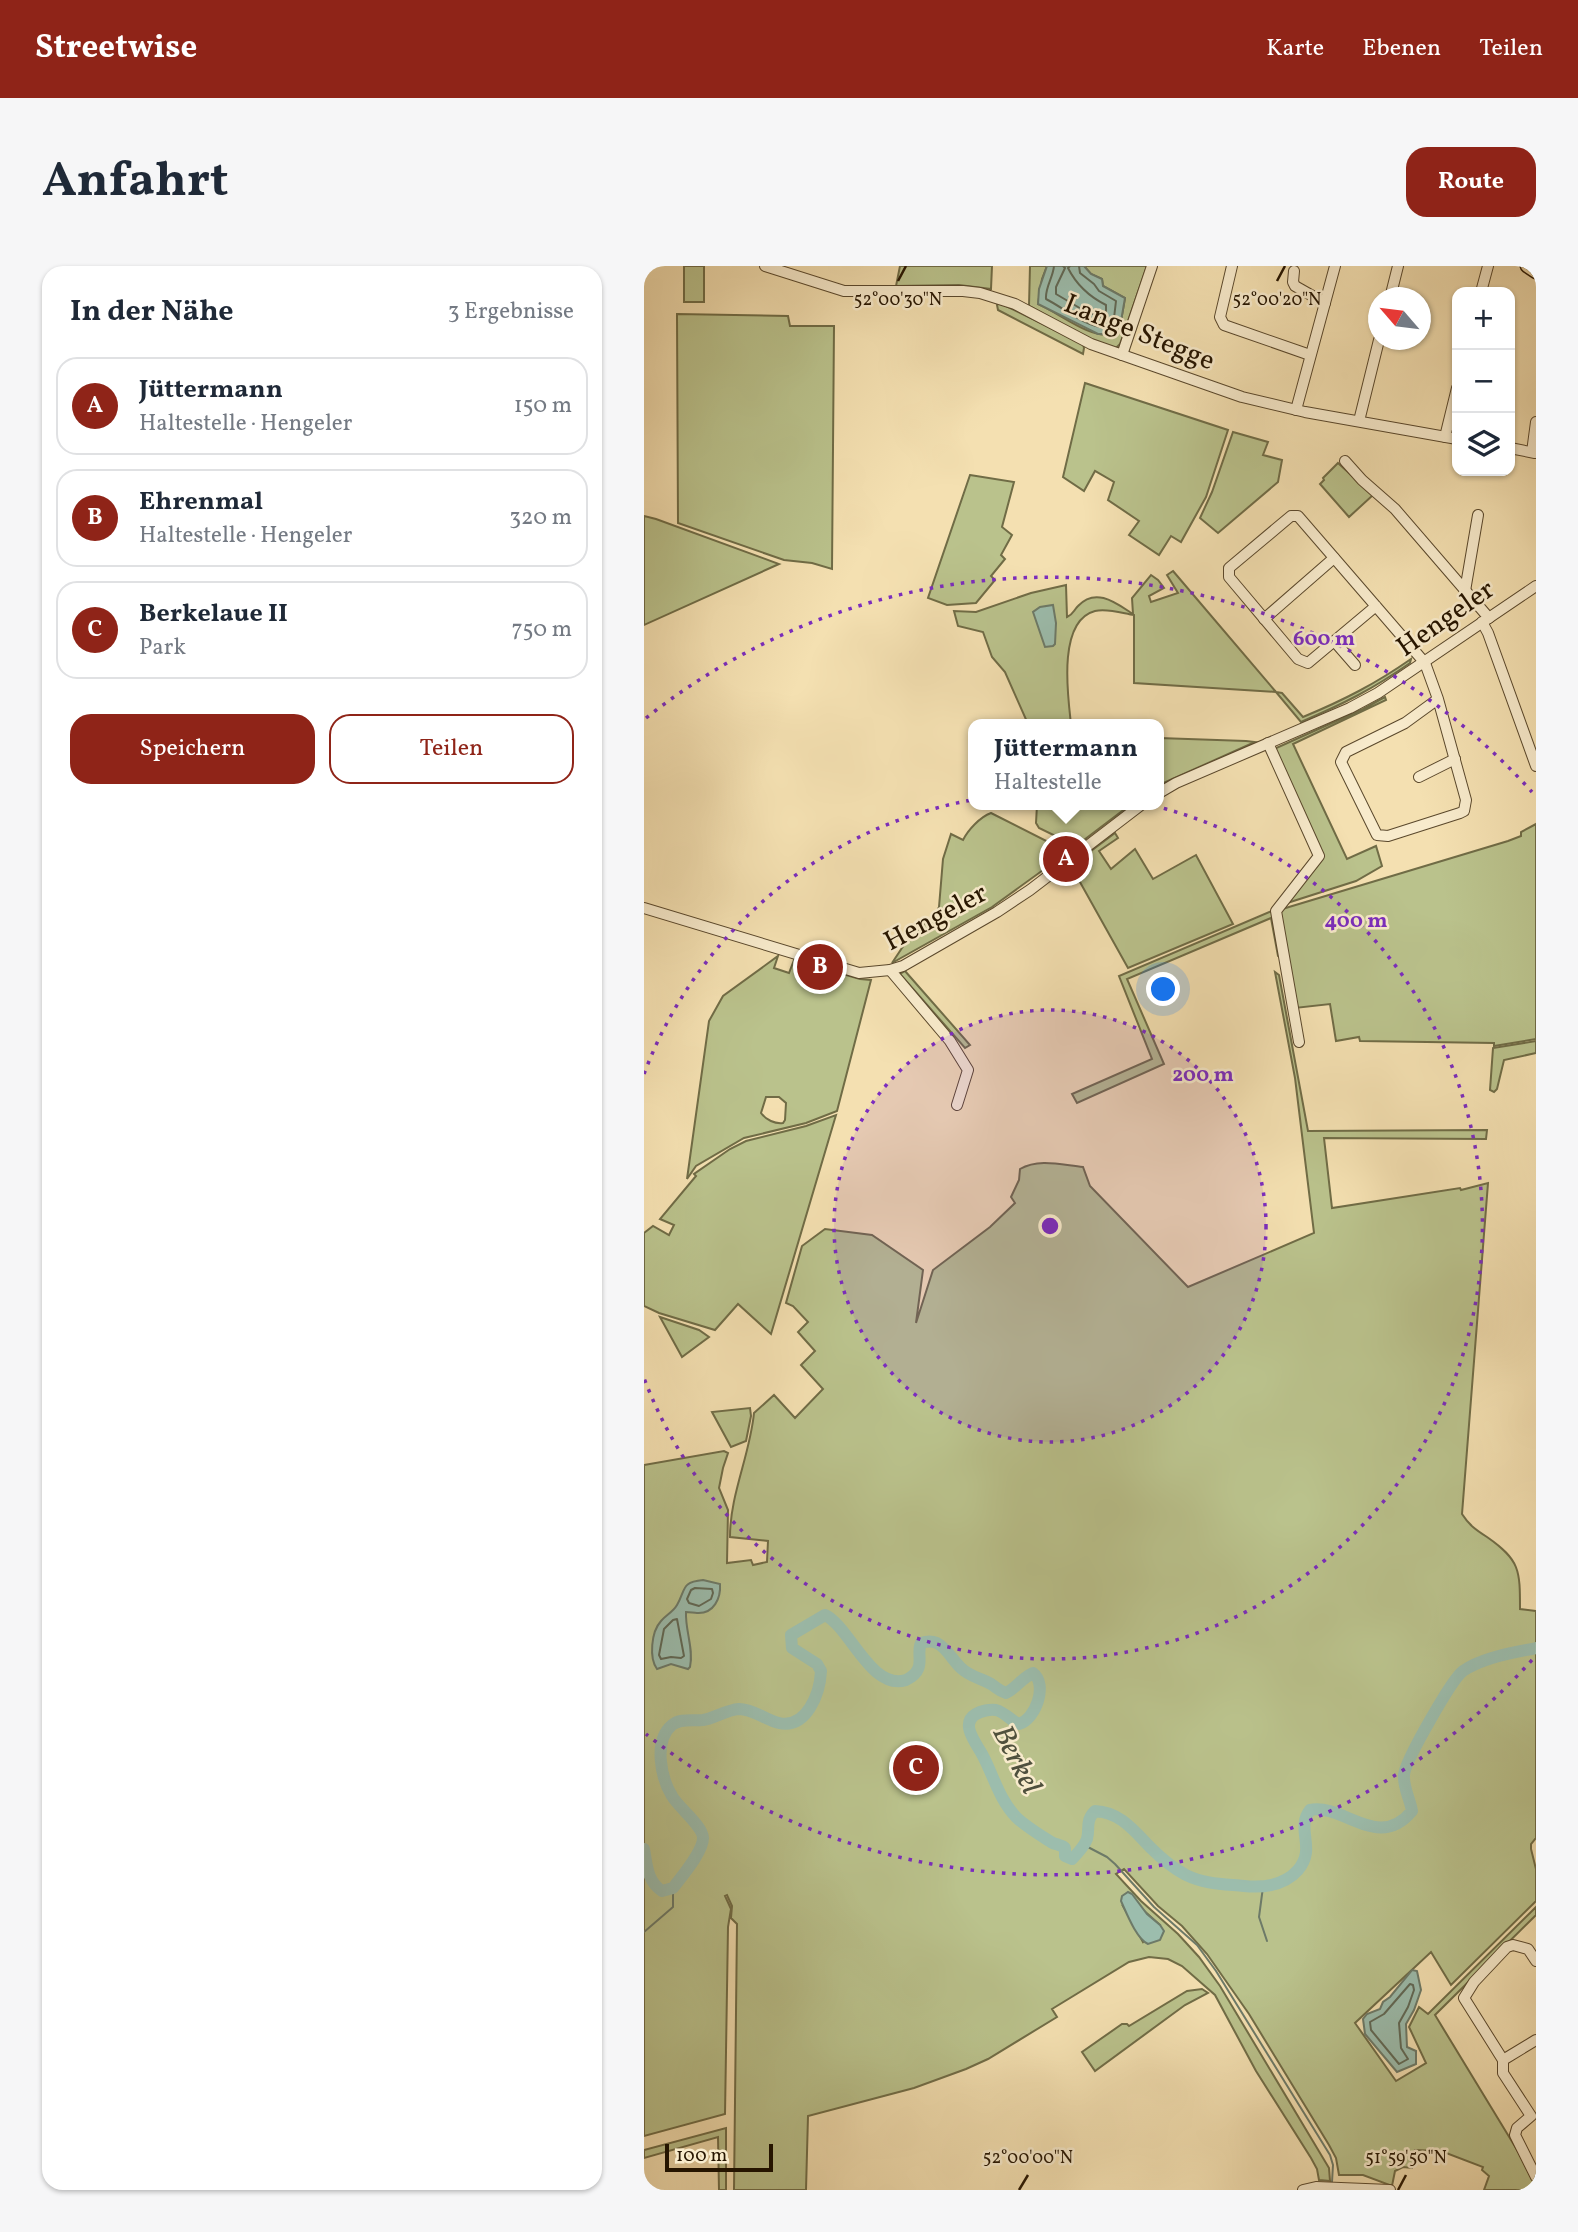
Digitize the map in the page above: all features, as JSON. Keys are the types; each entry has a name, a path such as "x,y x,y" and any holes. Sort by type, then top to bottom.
{"main road":[{"path":"1527,266 1536,272"}],"street":[{"name":"Lange Stegge","path":"765,266 844,291 980,293 1015,304 1091,344 1242,397 1296,410 1452,438"},
{"path":"1122,355 1152,266"},
{"path":"1232,266 1220,317 1224,325 1310,355"},
{"path":"1296,410 1335,266"},
{"path":"1393,287 1398,266"},
{"path":"1482,287 1488,266"},
{"path":"1294,271 1293,282 1296,286 1325,303"},
{"path":"1359,421 1377,350"},
{"path":"1445,437 1452,408"},
{"path":"1515,449 1534,453 1536,422"},
{"path":"1345,461 1395,509 1465,591 1485,620 1536,766"},
{"path":"1465,591 1478,515"},
{"path":"1376,606 1308,663 1298,659 1228,577 1229,568 1291,516 1298,516 1334,558 1376,606 1425,663 1438,699 1466,800 1464,811 1388,836 1377,835 1342,762 1346,752 1405,723 1438,699"},
{"path":"1264,619 1334,558"},
{"name":"Hengeler","path":"1164,790 1378,693 1536,586"},
{"path":"1335,642 1355,665"},
{"path":"1268,743 1318,856 1276,911 1299,1042"},
{"path":"1419,777 1455,759"},
{"name":"Hengeler","path":"644,908 859,973 890,970 903,966 997,912 1134,810"},
{"path":"890,970 950,1041 968,1070 957,1105"},
{"path":"1536,1961 1528,1949 1513,1945 1507,1947 1474,1982 1464,1998 1503,2060 1503,2073 1533,2114 1517,2128 1514,2135 1536,2177"},
{"path":"1503,2060 1536,2040"},
{"path":"1303,2190 1317,2186 1390,2190"}],"green space":[{"path":"684,266 704,266 704,302 684,302"},
{"path":"900,266 992,266 991,289 959,285 896,286"},
{"path":"1030,266 1047,266 1038,304 1084,329 1094,333 1111,334 1121,321 1125,298 1103,286 1102,279 1091,274 1084,266 1147,266 1120,344 1116,348 1089,339 1029,306"},
{"path":"1000,303 1083,344 1083,354 998,310 997,305"},
{"path":"677,314 788,316 790,326 834,326 832,569 812,563 784,560 678,523"},
{"path":"1085,383 1228,430 1206,497 1181,542 1171,536 1159,555 1129,535 1139,521 1108,500 1114,482 1095,471 1084,491 1063,477"},
{"path":"1233,432 1268,442 1263,455 1282,460 1278,482 1218,533 1200,518"},
{"path":"1338,463 1373,495 1349,517 1320,484"},
{"path":"970,475 1014,482 1002,527 1012,535 1001,555 1005,559 991,576 995,580 976,603 947,605 928,598"},
{"path":"644,516 656,519 779,564 644,625"},
{"path":"1173,571 1276,692 1134,683 1134,615 1100,610 1083,618 1075,629 1070,644 1067,679 1070,719 1026,719 1005,672 992,657 983,632 958,626 954,611 976,612 1031,593 1066,585 1067,617 1085,600 1099,597 1133,614 1132,598 1151,575 1164,588 1149,596 1151,602 1178,593 1167,575"},
{"path":"1411,659 1410,663 1370,688 1301,722 1276,692 1282,693 1303,717 1359,691"},
{"path":"1385,697 1386,700 1293,744 1347,859 1376,846 1382,866 1356,881 1284,904 1321,856 1274,749"},
{"path":"1164,738 1255,742 1164,783"},
{"path":"1037,810 1123,810 1076,846 1039,828 1036,823"},
{"path":"991,813 1068,852 992,907 892,963 906,942 935,915 939,907 943,859 951,834 963,840 975,824"},
{"path":"1536,824 1536,1039 1494,1046 1494,1043 1360,1041 1359,1037 1336,1041 1330,1004 1295,1008 1279,910 1508,841 1521,836 1521,832"},
{"path":"1115,833 1118,838 1099,851 1111,869 1135,849 1153,879 1196,855 1233,924 1128,968 1071,866"},
{"path":"1274,910 1281,958 1278,956 1271,918 1127,979 1164,1064 1077,1103 1072,1094 1152,1059 1119,976"},
{"path":"778,956 774,968 789,973 794,960 871,980 837,1111 806,1123 744,1138 696,1166 687,1179 709,1021 723,996","holes":["766,1097 779,1097 786,1103 783,1123 771,1121 761,1113"]},
{"path":"905,971 970,1045 965,1048 900,974"},
{"path":"1275,972 1279,975 1308,1131 1487,1130 1486,1139 1324,1138 1332,1208 1460,1188 1461,1190 1488,1183 1462,1514 1473,1527 1506,1552 1518,1575 1520,1609 1536,1611 1536,1838 1531,1849 1536,1869 1536,1901 1451,1985 1431,1952 1355,2023 1396,2081 1426,2063 1409,2027 1419,2007 1428,2014 1536,1907 1536,1915 1435,2015 1536,2181 1535,2190 1484,2190 1489,2176 1482,2170 1483,2167 1441,2151 1415,2150 1412,2168 1403,2167 1395,2171 1392,2186 1363,2175 1339,2175 1336,2158 1329,2145 1249,2014 1207,1954 1124,1869 1116,1874 1178,1934 1220,1986 1329,2168 1330,2181 1319,2180 1311,2158 1256,2071 1215,1995 1182,1966 1168,1959 1149,1957 1129,1962 1052,2009 1057,2017 988,2059 914,2088 808,2116 806,2190 734,2190 737,1924 731,1918 732,1906 727,1895 725,1896 731,1909 728,1927 725,2114 644,2136 644,1465 724,1451 728,1453 719,1488 728,1510 727,1563 751,1560 753,1565 767,1562 768,1541 730,1537 731,1521 754,1413 774,1395 795,1418 823,1389 801,1365 815,1351 798,1332 808,1322 793,1306 786,1303 802,1246 825,1229 872,1235 923,1270 916,1323 933,1270 990,1227 1015,1203 1011,1197 1019,1180 1020,1169 1035,1164 1059,1164 1083,1167 1090,1186 1188,1287 1314,1233 1295,1078","holes":["1123,1906 1142,1909 1160,1925 1143,1942"]},
{"path":"1536,1041 1536,1053 1504,1060 1497,1089 1494,1092 1490,1090 1493,1048"},
{"path":"836,1115 771,1334 738,1304 715,1330 644,1306 644,1233 653,1226 669,1235 674,1225 660,1219 696,1176 694,1174 746,1141 806,1126"},
{"path":"660,1317 699,1330 709,1337 682,1357"},
{"path":"750,1408 746,1441 731,1447 712,1412"},
{"path":"1202,1989 1208,1993 1185,2005 1095,2071 1082,2052 1122,2024 1129,2026 1187,1991"},
{"path":"726,2128 726,2190 719,2190 718,2137 644,2158 644,2150"}],"water":[{"path":"1047,266 1084,266 1091,274 1102,279 1103,286 1125,298 1121,321 1111,334 1098,334 1038,304 1039,289"},
{"path":"1053,605 1055,644 1045,647 1033,612 1040,607"},
{"path":"703,1580 720,1584 719,1595 708,1611 686,1612 690,1667 688,1669 671,1664 657,1669 652,1652 653,1638 658,1626 675,1607 685,1587 691,1582"},
{"path":"1128,1892 1164,1931 1160,1940 1148,1944 1136,1931 1121,1901 1122,1896"},
{"path":"1412,1970 1417,1971 1421,1990 1406,2024 1407,2047 1416,2051 1416,2064 1397,2072 1365,2034 1363,2019 1367,2014 1380,2009 1383,2002"}],"waterway":[{"name":"Berkel","path":"644,1849 651,1878 662,1891 673,1888 702,1844 702,1833 675,1800 665,1780 661,1750 666,1732 679,1721 703,1720 739,1709 779,1723 797,1721 815,1699 821,1671 817,1664 792,1648 791,1635 825,1615 872,1667 893,1681 906,1680 916,1673 921,1643 927,1642 941,1645 968,1673 1006,1693 1033,1673 1040,1685 1040,1693 1035,1709 1025,1721 1019,1724 999,1711 988,1710 971,1718 969,1729 1010,1810 1033,1830 1065,1848 1065,1856 1072,1859 1083,1847 1090,1818 1095,1811 1104,1812 1127,1824 1164,1860 1186,1875 1207,1882 1251,1887 1280,1883 1298,1870 1306,1854 1304,1824 1310,1810 1336,1813 1374,1827 1387,1827 1399,1822 1412,1811 1405,1784 1406,1767 1457,1677 1480,1662 1536,1648"},
{"path":"1084,1845 1115,1864 1154,1907 1197,1945 1216,1971 1330,2155 1333,2165 1332,2182"},
{"path":"1263,1887 1259,1917 1267,1941"},
{"path":"644,1932 673,1907 673,1888"}],"place":[{"name":"Jüttermann","path":"1066,859"},
{"name":"Ehrenmal","path":"820,967"},
{"name":"Berkelaue II","path":"916,1768"}]}
